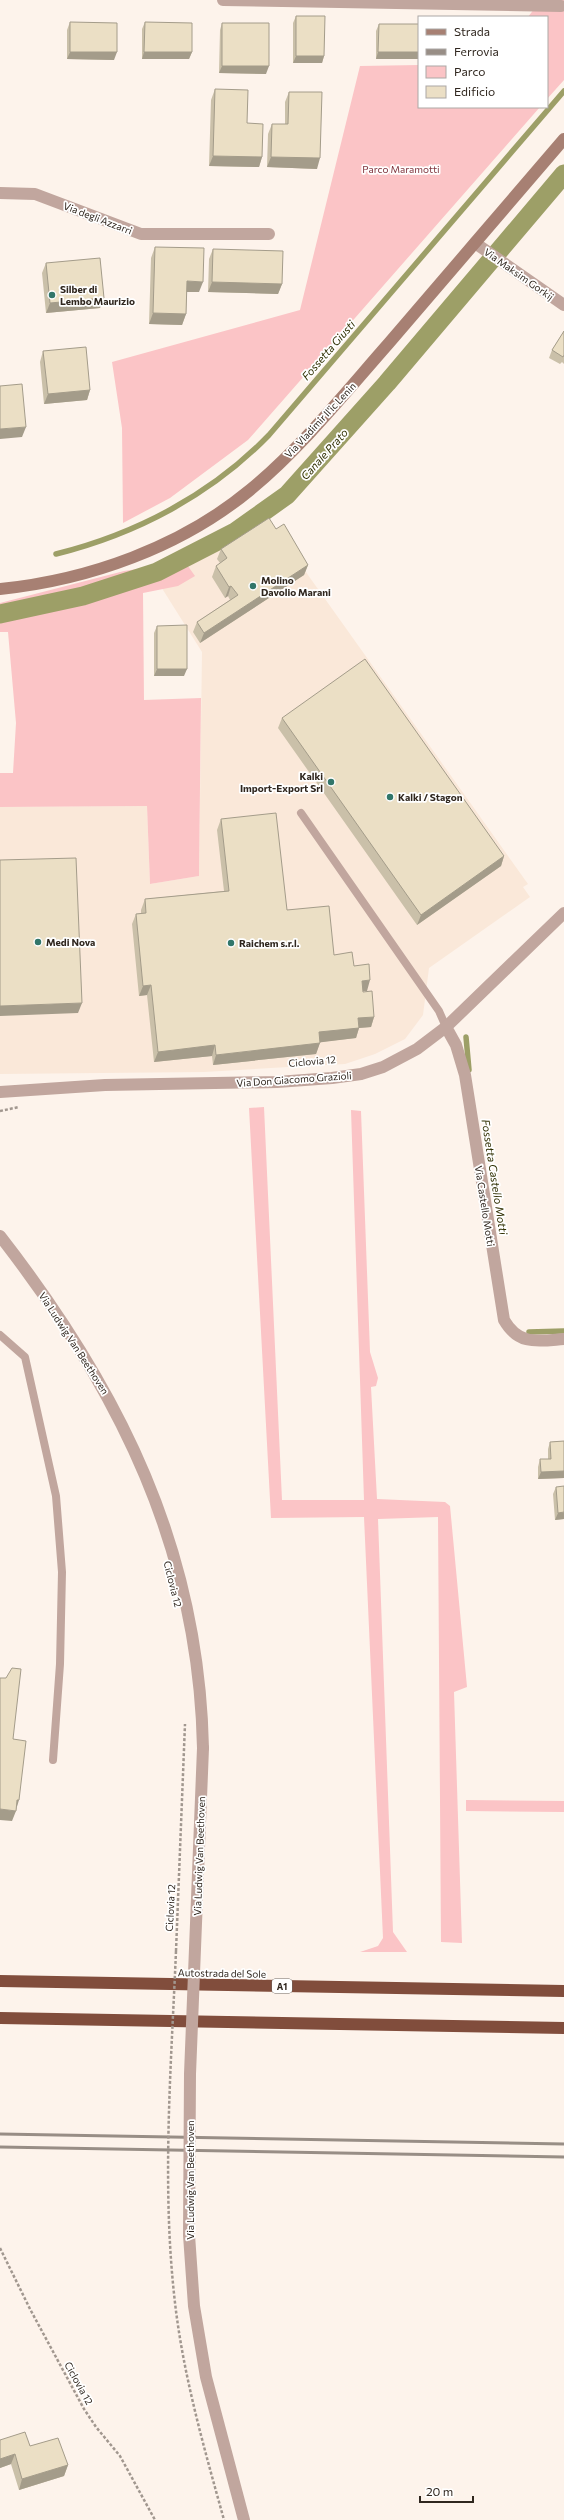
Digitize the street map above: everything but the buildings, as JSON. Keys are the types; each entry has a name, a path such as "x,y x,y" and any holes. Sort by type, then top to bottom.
{"highway":[{"name":"Autostrada del Sole","path":"0,1981 564,1992"},
{"path":"0,2018 564,2028"}],"main road":[{"name":"Via Vladimir Il'ic Lenin","path":"0,589 60,580 117,562 160,545 228,507 269,473 310,432 564,139"}],"street":[{"path":"224,0 502,2 561,6"},
{"name":"Via degli Azzarri","path":"0,193 35,194 141,234 269,234"},
{"name":"Via Maksim Gorkij","path":"475,243 500,262 564,305"},
{"name":"Via Don Giacomo Grazioli","path":"0,1092 104,1085 277,1082 332,1078 361,1074 384,1067 418,1049 446,1027 564,913"},
{"name":"Via Castello Motti","path":"446,1027 456,1045 465,1075 504,1320 512,1332 520,1338 537,1341 564,1339"},
{"name":"Via Don Giacomo Grazioli","path":"0,1098 13,1091"},
{"name":"Via Ludwig Van Beethoven","path":"0,1236 65,1327 111,1401 154,1496 176,1560 192,1630 202,1696 203,1748 190,2074 189,2235 194,2306 206,2378 244,2520"}],"lane":[{"path":"302,813 439,1011 446,1027"},
{"path":"0,1335 25,1357 56,1496 62,1572 60,1664 54,1760"}],"path":[{"name":"Ciclovia 12","path":"176,1951 183,1800 185,1716"},
{"name":"Ciclovia 12","path":"0,2248 30,2309 84,2409 96,2427 120,2456 155,2520"}],"shaded area":[{"path":"280,529 308,575 528,884 523,887 530,897 429,968 423,1015 405,1039 375,1054 345,1064 204,1072 0,1074 0,807 147,806 150,884 199,876 202,652 158,582 223,543"}],"green space":[{"path":"541,0 564,0 564,80 548,98 548,16 529,16"},
{"name":"Parco Maramotti","path":"418,65 418,108 539,108 248,440 170,498 123,523 122,428 112,362 300,310 360,66"},
{"path":"185,562 195,576 178,586 143,593 144,700 201,698 199,876 150,884 147,806 0,807 0,773 13,773 16,723 8,632 0,632 0,603 124,571"},
{"path":"264,1107 282,1500 364,1500 351,1110 361,1111 370,1352 378,1378 376,1386 371,1387 377,1499 445,1502 450,1506 467,1687 454,1692 462,1943 441,1942 438,1517 378,1519 393,1932 407,1952 360,1952 378,1946 383,1938 364,1517 271,1518 249,1108"},
{"path":"466,1800 564,1801 564,1812 466,1811"}],"waterway":[{"name":"Fossetta Giusti","path":"56,554 86,546 115,535 171,510 197,494 246,457 269,435 564,91"},
{"name":"Canale Prato","path":"0,614 83,596 157,572 235,532 287,495 387,383 564,174"},
{"name":"Fossetta Castello Motti","path":"466,1037 469,1070"},
{"name":"Fossetta Castello Motti","path":"529,1332 564,1331"}],"railway":[{"path":"0,2134 564,2144"},
{"path":"0,2147 564,2157"}],"place":[{"name":"Silber di Lembo Maurizio","path":"52,295"},
{"name":"Molino Davolio Marani","path":"253,586"},
{"name":"Kalki Import-Export Srl","path":"331,782"},
{"name":"Kalki / Stagon","path":"390,797"},
{"name":"Medi Nova","path":"38,942"},
{"name":"Raichem s.r.l.","path":"231,943"}]}
